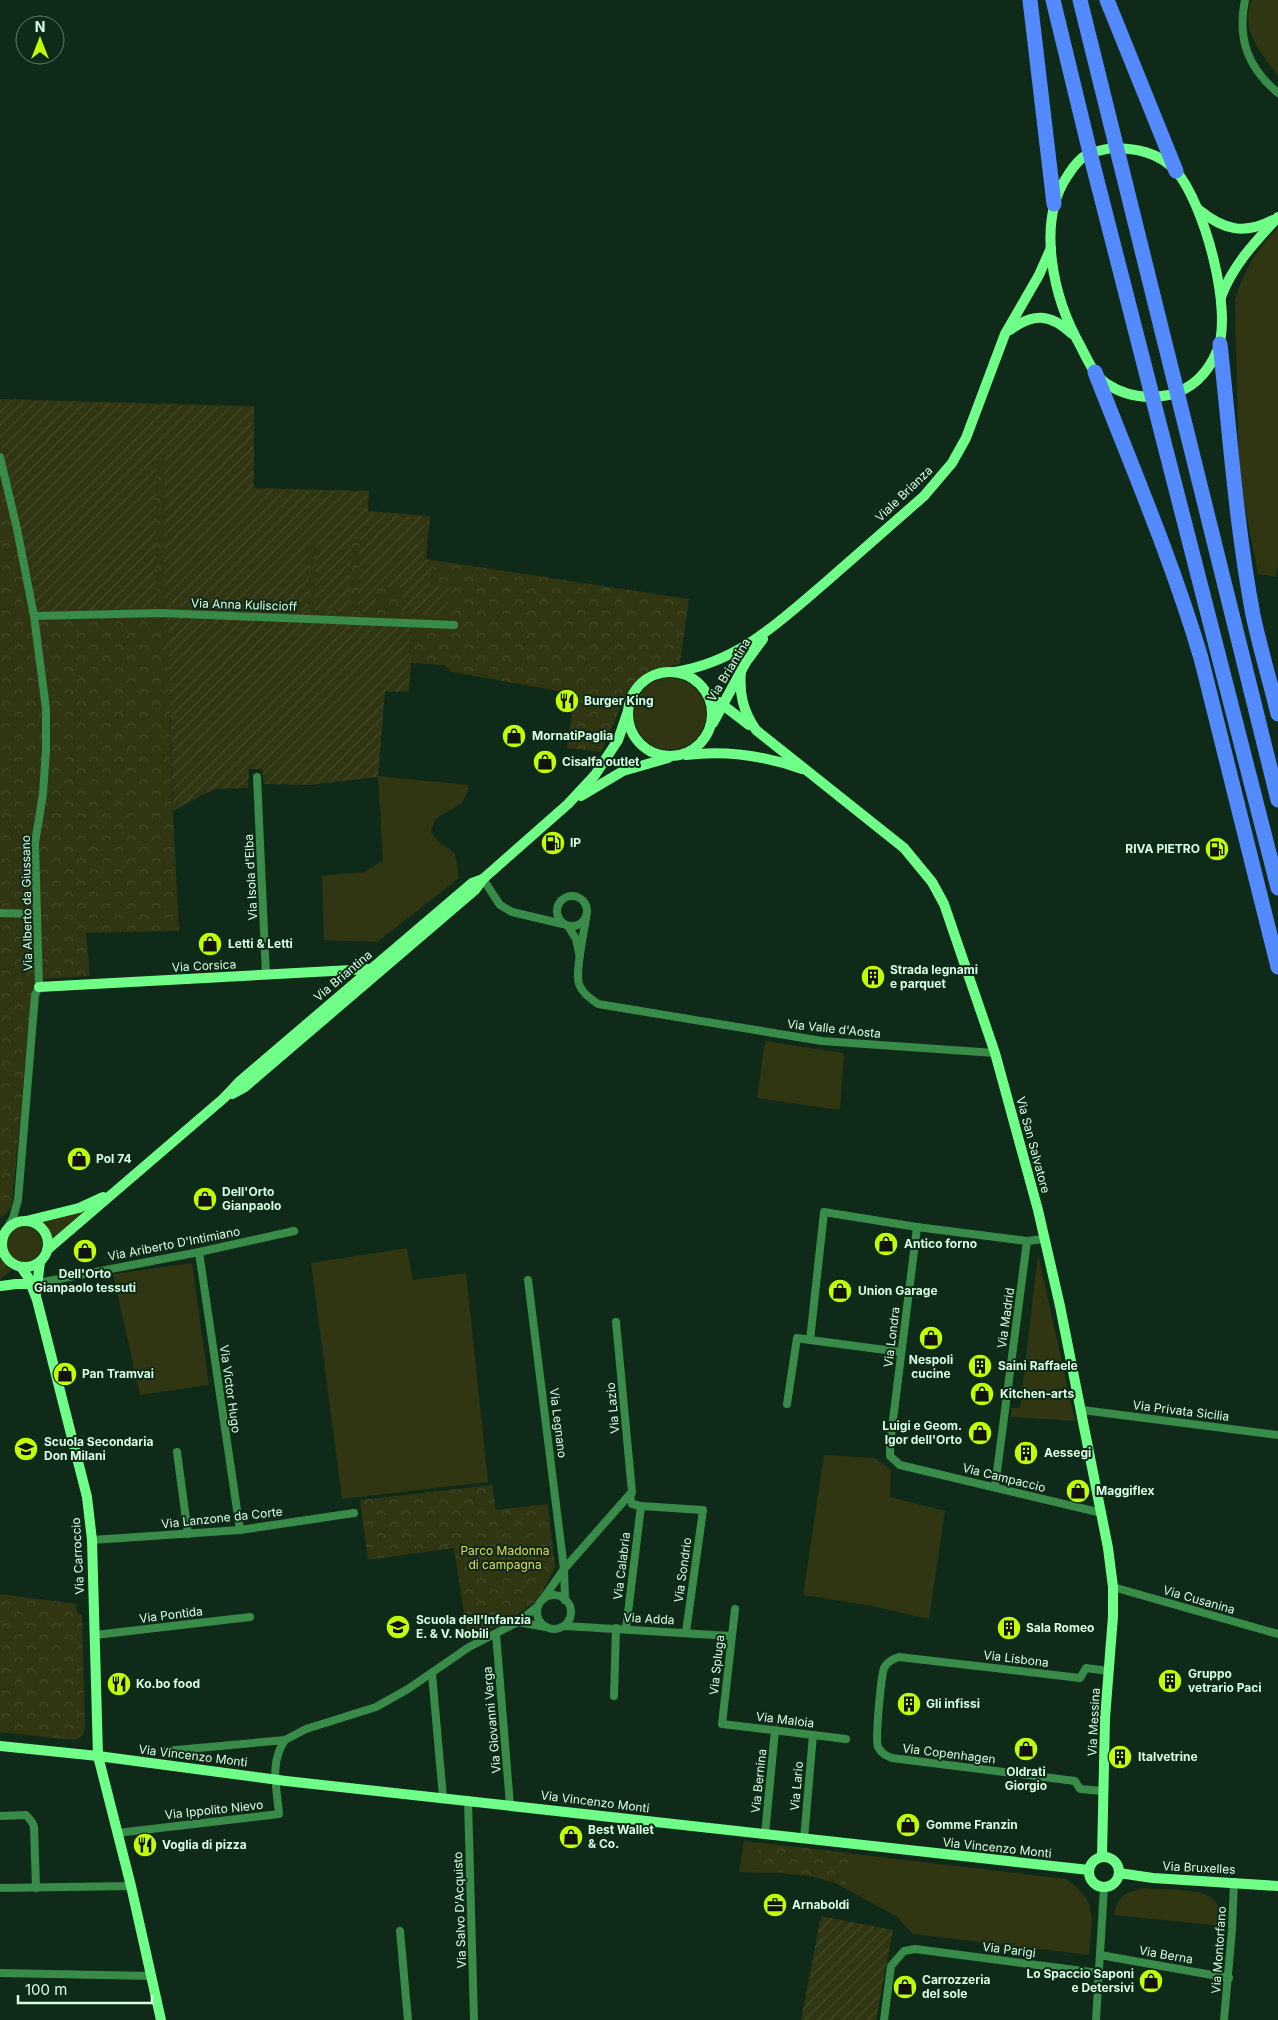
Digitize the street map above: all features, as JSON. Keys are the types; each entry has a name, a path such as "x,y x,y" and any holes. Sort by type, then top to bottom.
{"highway":[{"path":"1030,0 1054,204"},
{"path":"1053,0 1093,166 1278,888"},
{"path":"1080,0 1278,800"},
{"path":"1107,0 1176,170"},
{"path":"1220,344 1244,561 1254,616 1278,714"},
{"path":"1094,372 1189,616 1278,967"}],"street":[{"path":"1245,0 1242,17 1243,37 1247,54 1261,77 1278,93"},
{"path":"1111,148 1141,150 1154,154 1176,170 1198,209 1212,251 1220,298 1220,344 1207,369 1195,382 1175,393 1151,397 1126,394 1107,384 1094,372 1066,319 1058,292 1051,247 1051,219 1054,204 1056,196 1075,164 1085,156 1111,148"},
{"path":"1198,209 1219,224 1242,229 1263,225 1278,217"},
{"path":"1220,298 1242,257 1278,217"},
{"name":"Viale Brianza","path":"766,634 924,496 952,463 966,438 1005,334 1039,275 1051,247"},
{"path":"1005,334 1028,319 1043,318 1058,322 1075,337"},
{"name":"Via Alberto da Giussano","path":"0,457 17,529 34,616 46,709 43,794 34,843 39,987 35,995 18,1200 10,1225"},
{"name":"Via Anna Kuliscioff","path":"34,616 160,612 454,625"},
{"name":"Via Briantina","path":"711,728 742,671 766,634"},
{"name":"Via Briantina","path":"675,672 696,669 717,662 766,634"},
{"name":"Via San Salvatore","path":"742,671 740,683 743,704 747,716 756,730"},
{"path":"675,672 694,679 707,694 711,702 713,714 711,728 703,742 691,752 677,756 657,754 643,747 636,739 630,726 628,711 631,701 642,683 653,676 675,672"},
{"name":"Via San Salvatore","path":"707,694 791,756 806,771 904,848 932,882 944,904 995,1053 1038,1210 1082,1410 1102,1514 1113,1588"},
{"name":"Via Briantina","path":"224,1098 245,1087 475,890 483,879 568,804 608,758 618,740 628,711"},
{"name":"Via San Salvatore","path":"677,756 710,752 756,755 777,760 806,771"},
{"name":"Via Briantina","path":"568,804 623,771 677,756"},
{"name":"Via Isola d'Elba","path":"257,777 266,975"},
{"path":"483,879 500,905 512,912 566,925 579,925 586,918"},
{"name":"Via Briantina","path":"47,1250 370,969 472,883 483,879"},
{"path":"533,916 545,914 558,906 564,898 573,896 582,899 587,907 580,957"},
{"path":"558,906 557,916 576,939 580,957"},
{"path":"0,912 37,914"},
{"name":"Via Valle d'Aosta","path":"580,957 579,983 585,995 598,1004 822,1041 995,1053"},
{"name":"Via Corsica","path":"39,987 370,969"},
{"name":"Via Briantina","path":"10,1225 79,1208 115,1191"},
{"path":"810,1340 824,1212 917,1227 1027,1241 1043,1239"},
{"path":"1,1286 34,1284 39,1266 47,1250 47,1238 43,1230 36,1224 10,1225 2,1241 3,1254 8,1261 20,1267 39,1266"},
{"name":"Via Londra","path":"900,1465 890,1456 890,1444 917,1227"},
{"name":"Via Ariberto D'Intimiano","path":"34,1284 199,1252 294,1231"},
{"name":"Via Madrid","path":"995,1486 1027,1241"},
{"name":"Via Victor Hugo","path":"199,1252 240,1530"},
{"name":"Via Ariberto D'Intimiano","path":"39,1266 46,1276 58,1278"},
{"path":"1,1286 20,1267"},
{"name":"Via Carroccio","path":"20,1267 34,1284 87,1497 92,1540 98,1756 131,1886 161,2020"},
{"name":"Via Legnano","path":"528,1280 564,1568"},
{"name":"Via Lazio","path":"616,1322 632,1492"},
{"path":"787,1404 797,1338 902,1352"},
{"name":"Via Privata Sicilia","path":"1082,1410 1278,1435"},
{"path":"177,1452 188,1534"},
{"name":"Via Campaccio","path":"900,1465 995,1486 1102,1514"},
{"path":"546,1627 538,1618 541,1603 564,1568 604,1521 632,1492"},
{"path":"632,1492 630,1498 632,1504 641,1506"},
{"name":"Via Sondrio","path":"641,1506 703,1510 686,1632"},
{"name":"Via Calabria","path":"626,1629 641,1506"},
{"name":"Via Lanzone da Corte","path":"92,1540 240,1530 354,1513"},
{"path":"518,1622 556,1629 565,1626 571,1610 565,1600 564,1568"},
{"name":"Via Cusanina","path":"1113,1588 1278,1634"},
{"name":"Via Messina","path":"1102,1857 1105,1718 1113,1616 1113,1588"},
{"path":"165,1751 285,1740 306,1729 376,1707 432,1674 469,1647 518,1622 541,1603 554,1596 565,1600"},
{"name":"Via Spluga","path":"722,1724 735,1609"},
{"name":"Via Pontida","path":"95,1635 250,1617"},
{"name":"Via Adda","path":"565,1626 731,1636"},
{"path":"614,1696 616,1628"},
{"name":"Via Giovanni Verga","path":"496,1634 510,1805"},
{"name":"Via Copenhagen","path":"916,1659 899,1657 892,1660 884,1669 876,1736 880,1751 886,1756 1075,1781 1080,1789 1103,1791"},
{"name":"Via Lisbona","path":"916,1659 1080,1678 1086,1668 1109,1671"},
{"path":"432,1674 443,1797"},
{"name":"Via Maloia","path":"722,1724 846,1738"},
{"name":"Via Bernina","path":"765,1834 775,1730"},
{"name":"Via Lario","path":"804,1839 813,1734"},
{"path":"276,1779 274,1771 277,1751 285,1740"},
{"name":"Via Vincenzo Monti","path":"0,1746 98,1756 276,1779 1089,1870"},
{"name":"Via Ippolito Nievo","path":"117,1833 279,1814 276,1779"},
{"name":"Via Salvo D'Acquisto","path":"468,1800 474,2020"},
{"path":"0,1816 26,1816 32,1822 34,1827 36,1888"},
{"path":"1102,1857 1114,1861 1119,1873 1112,1884 1104,1887 1094,1884 1089,1875 1089,1870 1094,1861 1102,1857"},
{"name":"Via Bruxelles","path":"1119,1873 1153,1878 1278,1886"},
{"name":"Via Montorfano","path":"1224,2020 1229,1978 1234,1882"},
{"path":"0,1888 131,1886"},
{"path":"1096,2020 1104,1887"},
{"path":"400,1931 408,2020"},
{"name":"Via Parigi","path":"884,2020 891,1966 904,1951 915,1950 1099,1973"},
{"name":"Via Berna","path":"1100,1955 1229,1978"},
{"path":"0,1973 152,1976"}],"green space":[{"path":"1252,0 1278,0 1278,76 1259,49 1250,31 1248,21"},
{"path":"1278,228 1278,565 1276,577 1258,574 1239,477 1235,300 1242,280 1252,261"},
{"path":"0,399 254,406 254,488 369,491 368,511 430,516 426,559 689,599 680,664 650,671 629,688 601,752 567,748 575,694 452,672 444,665 411,663 409,692 271,690 170,705 172,793 179,931 86,933 90,976 41,979 32,990 12,1206 0,1218"},
{"path":"0,400 252,408 253,490 367,492 367,513 425,517 423,559 432,561 430,584 449,585 447,615 402,613 402,587 376,586 375,612 358,611 360,536 352,536 349,612 315,611 316,543 310,544 308,610 164,607 165,459 156,459 156,608 38,611 0,440"},
{"path":"168,617 410,627 408,691 385,691 378,777 309,785 264,784 262,769 249,769 248,788 214,789 173,811"},
{"path":"670,678 690,684 700,694 706,714 700,734 690,744 670,750 650,744 640,734 634,714 640,694 650,684"},
{"path":"378,776 469,785 461,803 436,819 431,832 440,843 455,853 459,878 377,942 324,940 322,876 364,872 383,860"},
{"path":"765,1041 844,1053 840,1110 757,1098"},
{"path":"97,1202 52,1242 44,1224 38,1220"},
{"path":"24,1226 31,1227 37,1231 41,1237 41,1251 37,1257 31,1261 24,1262 17,1261 11,1257 7,1251 6,1244 7,1237 11,1231 17,1227"},
{"path":"407,1248 413,1280 466,1273 488,1482 342,1499 311,1263"},
{"path":"1038,1254 1075,1421 1011,1417 1011,1408 1020,1408"},
{"path":"0,1259 12,1270 0,1280"},
{"path":"192,1263 209,1385 140,1395 113,1274"},
{"path":"824,1455 875,1458 891,1470 890,1497 945,1511 929,1619 872,1606 803,1595"},
{"name":"Parco Madonna di campagna","path":"492,1485 496,1510 548,1504 555,1567 543,1591 534,1603 500,1625 468,1639 454,1548 368,1560 360,1500"},
{"path":"0,1594 76,1604 76,1611 82,1616 85,1726 80,1737 73,1740 0,1732"},
{"path":"744,1841 1066,1879 1077,1887 1089,1904 1092,1921 1089,1955 913,1934 896,1916 835,1883 810,1876 739,1872"},
{"path":"759,1843 849,1853 845,1886 812,1876 754,1871"},
{"path":"1143,1888 1184,1890 1207,1895 1217,1904 1222,1926 1114,1915 1118,1903 1123,1896"},
{"path":"821,1916 893,1930 876,2020 801,2020"}],"place":[{"name":"Burger King","path":"567,701"},
{"name":"MornatiPaglia","path":"514,736"},
{"name":"Cisalfa outlet","path":"545,762"},
{"name":"IP","path":"553,843"},
{"name":"RIVA PIETRO","path":"1217,849"},
{"name":"Letti & Letti","path":"210,944"},
{"name":"Strada legnami e parquet","path":"873,977"},
{"name":"Pol 74","path":"79,1159"},
{"name":"Dell'Orto Gianpaolo","path":"205,1199"},
{"name":"Antico forno","path":"886,1244"},
{"name":"Dell'Orto Gianpaolo tessuti","path":"85,1251"},
{"name":"Union Garage","path":"840,1291"},
{"name":"Nespoli cucine","path":"931,1338"},
{"name":"Saini Raffaele","path":"980,1366"},
{"name":"Pan Tramvai","path":"65,1374"},
{"name":"Kitchen-arts","path":"982,1394"},
{"name":"Luigi e Geom. Igor dell'Orto","path":"980,1433"},
{"name":"Scuola Secondaria Don Milani","path":"26,1449"},
{"name":"Aessegi","path":"1026,1453"},
{"name":"Maggiflex","path":"1078,1491"},
{"name":"Scuola dell'Infanzia E. & V. Nobili","path":"398,1627"},
{"name":"Sala Romeo","path":"1009,1628"},
{"name":"Gruppo vetrario Paci","path":"1170,1681"},
{"name":"Ko.bo food","path":"119,1684"},
{"name":"Gli infissi","path":"909,1704"},
{"name":"Oldrati Giorgio","path":"1026,1749"},
{"name":"Italvetrine","path":"1120,1757"},
{"name":"Gomme Franzin","path":"908,1825"},
{"name":"Best Wallet & Co.","path":"571,1837"},
{"name":"Voglia di pizza","path":"145,1845"},
{"name":"Arnaboldi","path":"775,1905"},
{"name":"Lo Spaccio Saponi e Detersivi","path":"1151,1981"},
{"name":"Carrozzeria del sole","path":"905,1987"}]}
